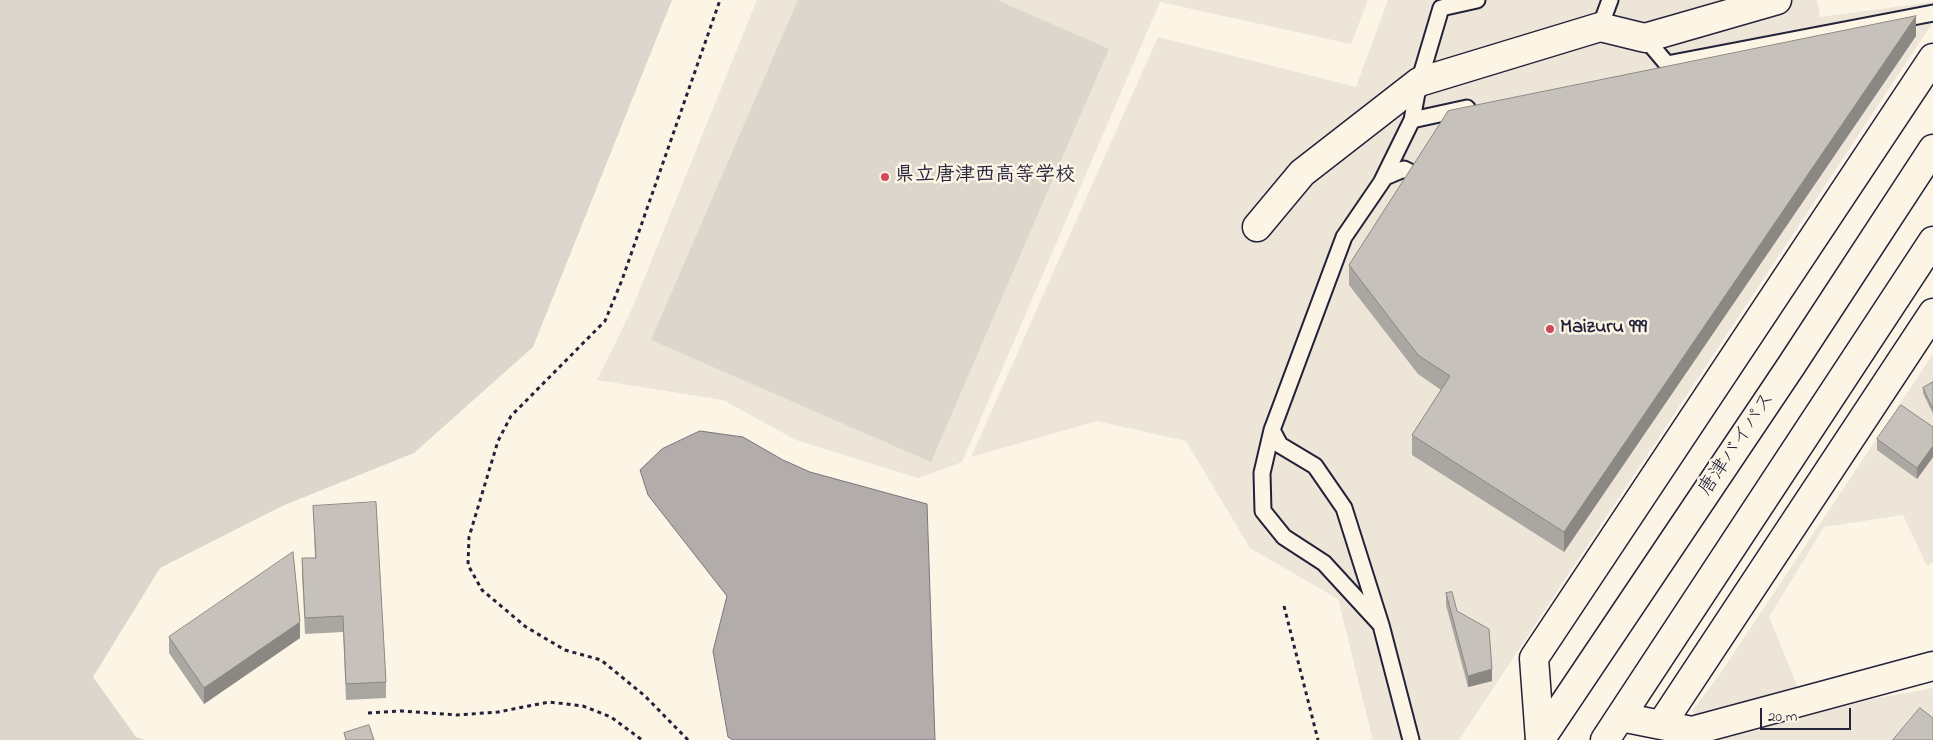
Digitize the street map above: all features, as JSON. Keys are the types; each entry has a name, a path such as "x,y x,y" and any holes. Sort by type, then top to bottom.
{"main road":[{"path":"1257,227 1302,173 1418,82 1600,27 1646,38 1777,0"},
{"path":"1540,740 1534,658 1933,58"},
{"name":"唐津バイパス","path":"1540,740 1791,366 1933,148"},
{"path":"1605,740 1933,241"},
{"path":"1661,725 1933,313"},
{"path":"1621,717 1692,731 1933,666"}],"lane":[{"path":"1381,625 1324,563 1284,537 1263,510 1262,473 1272,430 1344,237 1385,177 1412,120 1418,82 1442,4 1477,0"},
{"path":"1600,27 1610,0"},
{"path":"1646,38 1666,64 1933,13"},
{"path":"1412,120 1485,104"},
{"path":"1385,177 1404,169 1438,188"},
{"path":"1272,430 1280,446 1315,466 1344,508 1381,625 1411,740"}],"path":[{"path":"688,740 645,696 601,660 565,650 526,627 482,590 468,565 468,537 498,441 511,416 605,321 625,271 720,0"},
{"path":"1284,606 1318,740"},
{"path":"368,713 402,711 457,715 498,712 549,702 584,706 611,717 642,740"}],"shaded area":[{"path":"0,0 672,0 533,347 414,453 282,506 160,568 93,677 136,737 145,740 0,740"},
{"name":"県立唐津西高等学校","path":"757,0 1368,0 1351,44 1160,2 962,462 918,478 796,440 723,400 597,380 631,311"},
{"name":"県立唐津西高等学校","path":"798,0 997,0 1109,49 931,462 651,340"},
{"path":"1388,0 1817,0 1820,17 1933,2 1933,22 1459,740 1373,740 1338,599 1250,548 1186,441 1097,421 971,457 1158,37 1356,87"},
{"path":"1933,354 1933,562 1927,566 1903,515 1824,527 1769,617 1799,690 1698,717 1692,711 1720,674"},
{"path":"700,431 743,437 783,460 810,472 927,504 935,740 733,740 728,737 713,651 727,596 648,495 640,470 662,449"},
{"path":"1933,688 1933,740 1674,740 1677,735"}],"building":[{"name":"Maizuru 999","path":"1916,16 1564,532 1412,435 1450,376 1418,355 1349,265 1448,111"},
{"path":"1933,382 1933,409 1923,388"},
{"path":"1901,405 1933,427 1933,446 1917,468 1877,439"},
{"path":"376,502 386,682 346,684 343,616 305,618 302,558 316,558 313,506"},
{"path":"293,552 300,622 204,688 169,637"},
{"path":"1452,592 1457,611 1489,629 1492,669 1468,676 1446,593"},
{"path":"1920,708 1933,718 1933,740 1893,740"},
{"path":"369,725 374,740 346,740 344,733"}],"place":[{"name":"県立唐津西高等学校","path":"885,177"},
{"name":"Maizuru 999","path":"1550,329"}]}
